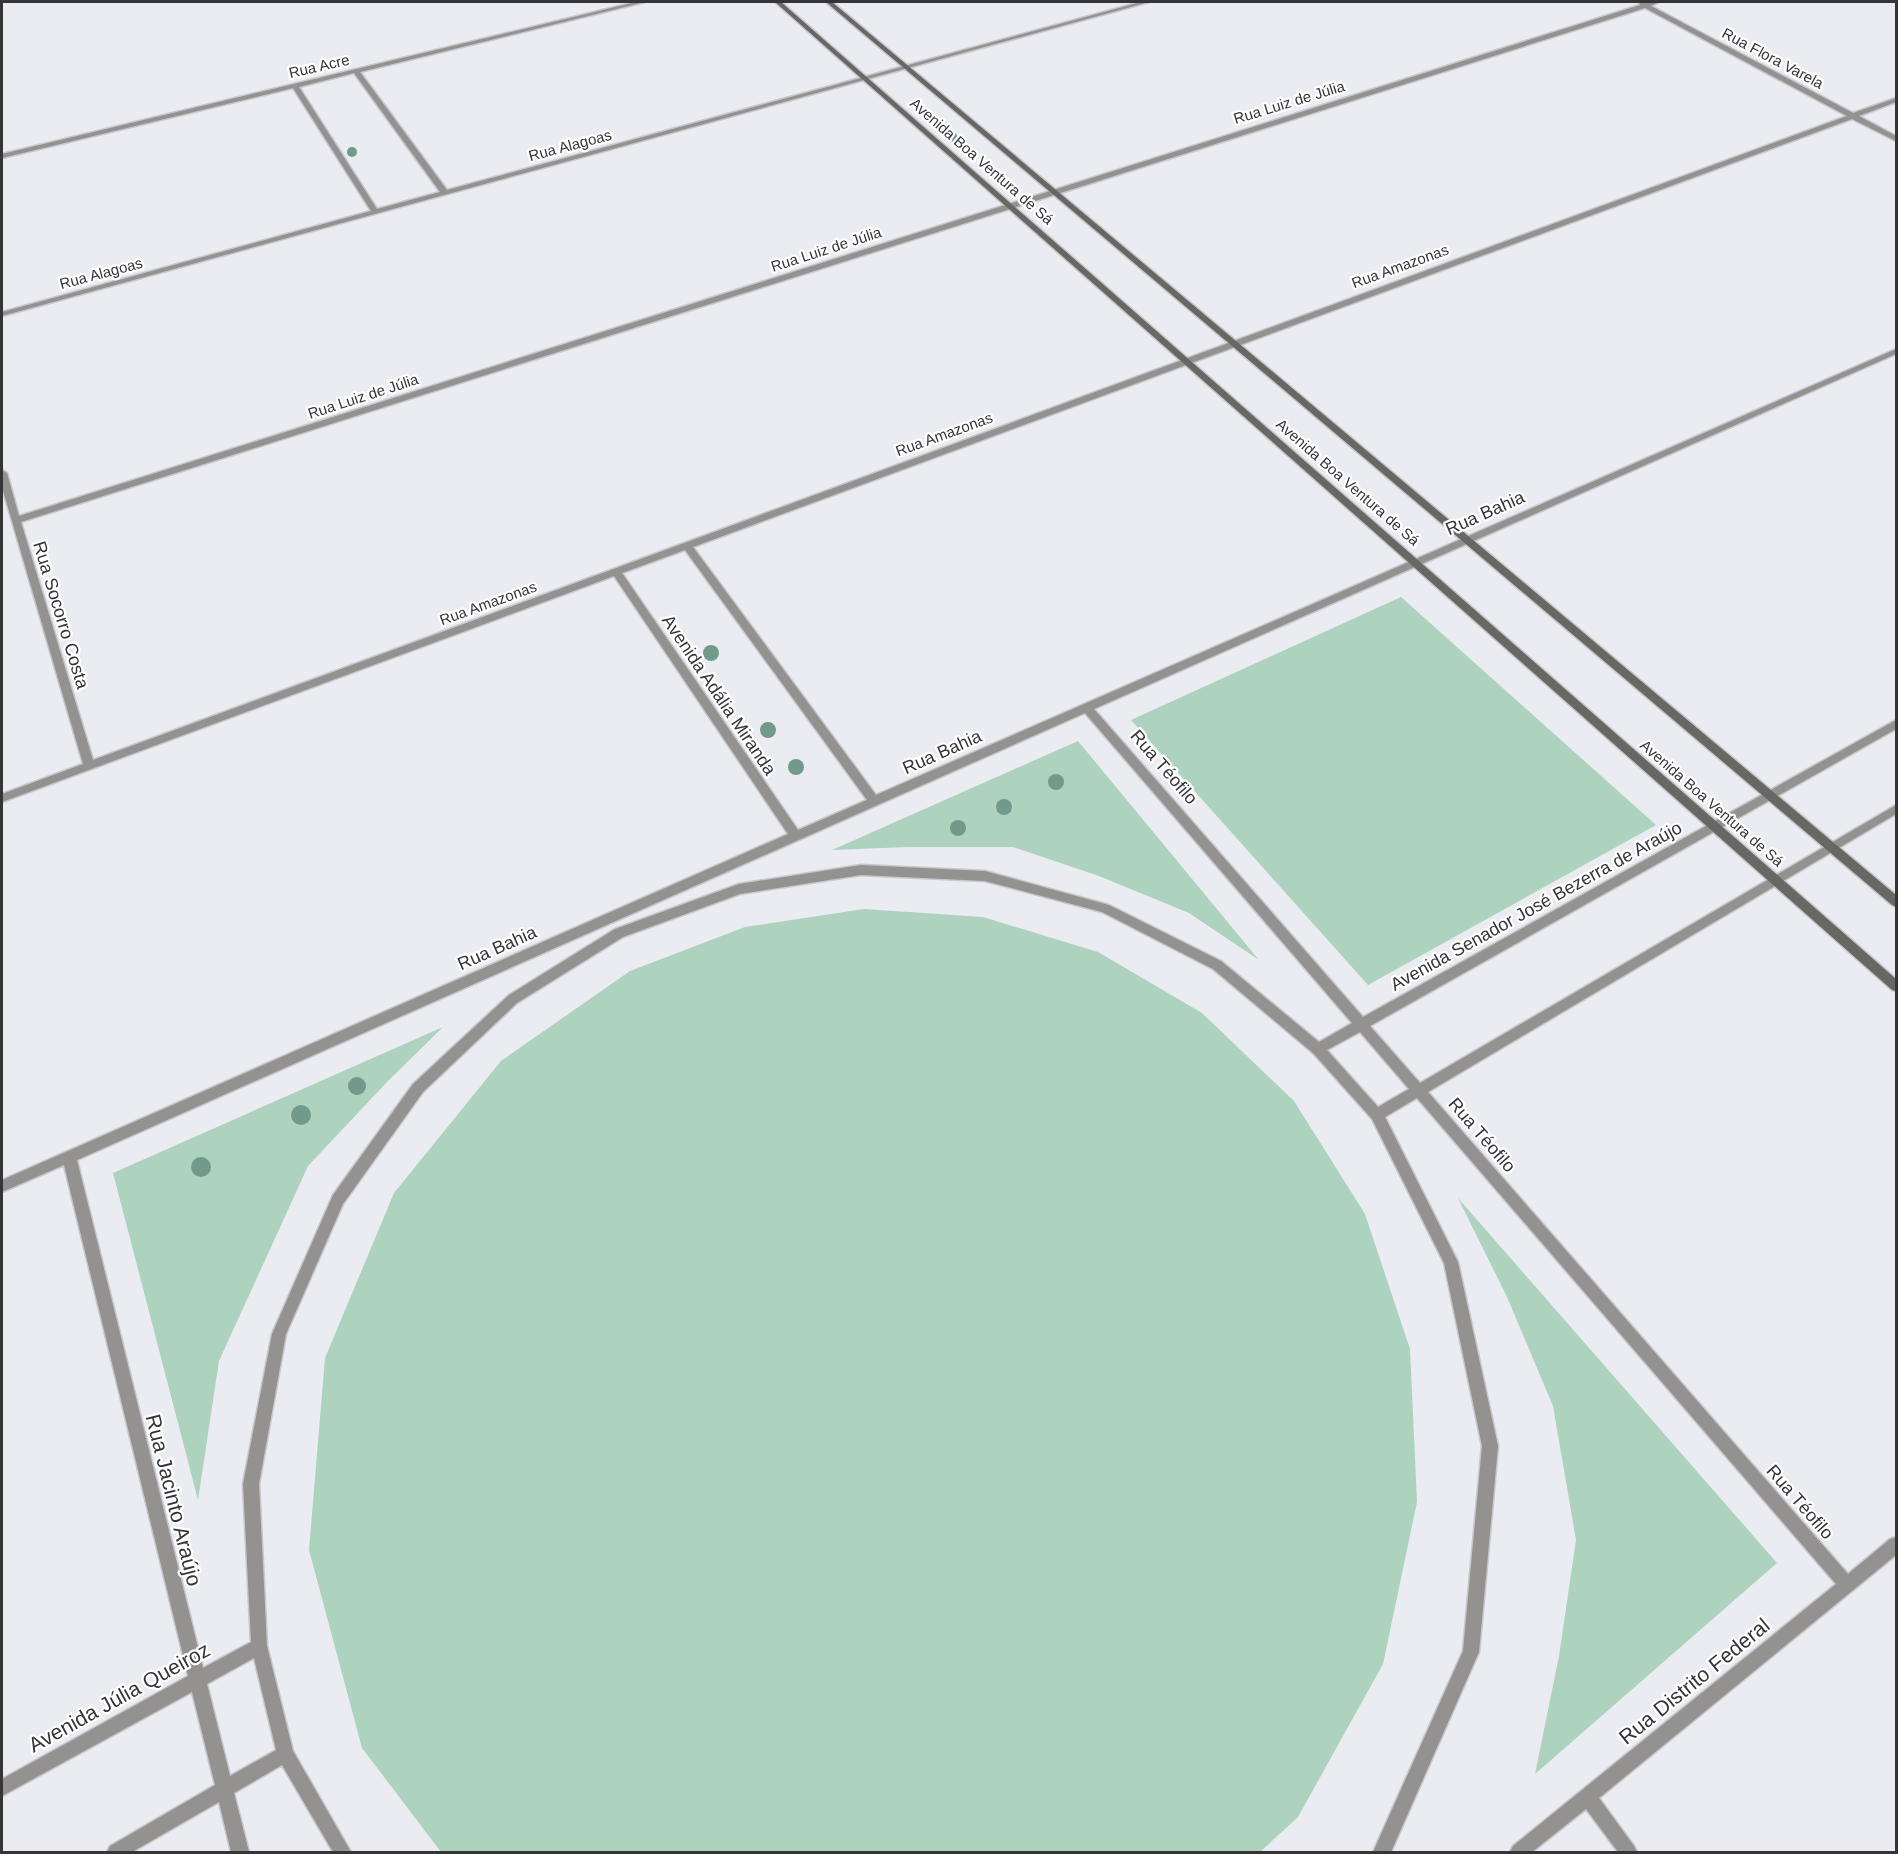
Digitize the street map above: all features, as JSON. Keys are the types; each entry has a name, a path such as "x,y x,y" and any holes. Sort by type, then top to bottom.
{"street":[{"name":"Rua Acre","path":"2,156 642,2"},
{"name":"Avenida Boa Ventura de Sá","path":"778,2 1896,986"},
{"name":"Avenida Boa Ventura de Sá","path":"829,2 1896,902"},
{"name":"Rua Alagoas","path":"2,315 1146,2"},
{"name":"Rua Luiz de Júlia","path":"16,520 1641,3 1656,2"},
{"name":"Rua Flora Varela","path":"1641,3 1896,139"},
{"path":"356,70 445,194"},
{"path":"294,86 375,212"},
{"name":"Rua Amazonas","path":"2,798 1896,100"},
{"name":"Rua Bahia","path":"2,1186 1896,351"},
{"name":"Rua Socorro Costa","path":"2,473 89,766"},
{"path":"686,545 875,802"},
{"name":"Avenida Adália Miranda","path":"615,572 796,837"},
{"name":"Rua Téofilo","path":"1087,708 1848,1586"},
{"name":"Avenida Senador José Bezerra de Araújo","path":"1318,1048 1896,724"},
{"path":"1377,1115 1896,809"},
{"path":"342,1852 285,1754 259,1646 251,1484 279,1334 338,1200 418,1088 513,999 619,933 739,889 861,870 984,876 1105,908 1216,965 1318,1048 1377,1115 1451,1262 1490,1446 1471,1652 1382,1852"},
{"path":"610,918 619,933"},
{"name":"Rua Jacinto Araújo","path":"69,1156 240,1852"},
{"name":"Rua Distrito Federal","path":"1519,1852 1896,1545"},
{"name":"Avenida Júlia Queiroz","path":"2,1788 259,1646"},
{"path":"116,1852 285,1754"},
{"path":"1587,1796 1628,1852"}],"green space":[{"path":"1401,597 1656,825 1368,985 1131,720"},
{"path":"1078,741 1259,960 1189,913 1099,876 1013,847 832,850"},
{"path":"864,909 983,917 1098,952 1202,1013 1294,1101 1365,1214 1410,1349 1417,1502 1383,1664 1298,1817 1260,1852 441,1852 362,1748 309,1550 325,1358 394,1193 501,1061 630,971 745,927"},
{"path":"443,1027 387,1082 308,1166 219,1361 198,1500 113,1173"},
{"path":"1458,1198 1777,1563 1535,1774 1559,1656 1576,1540 1553,1406 1507,1297"}]}
